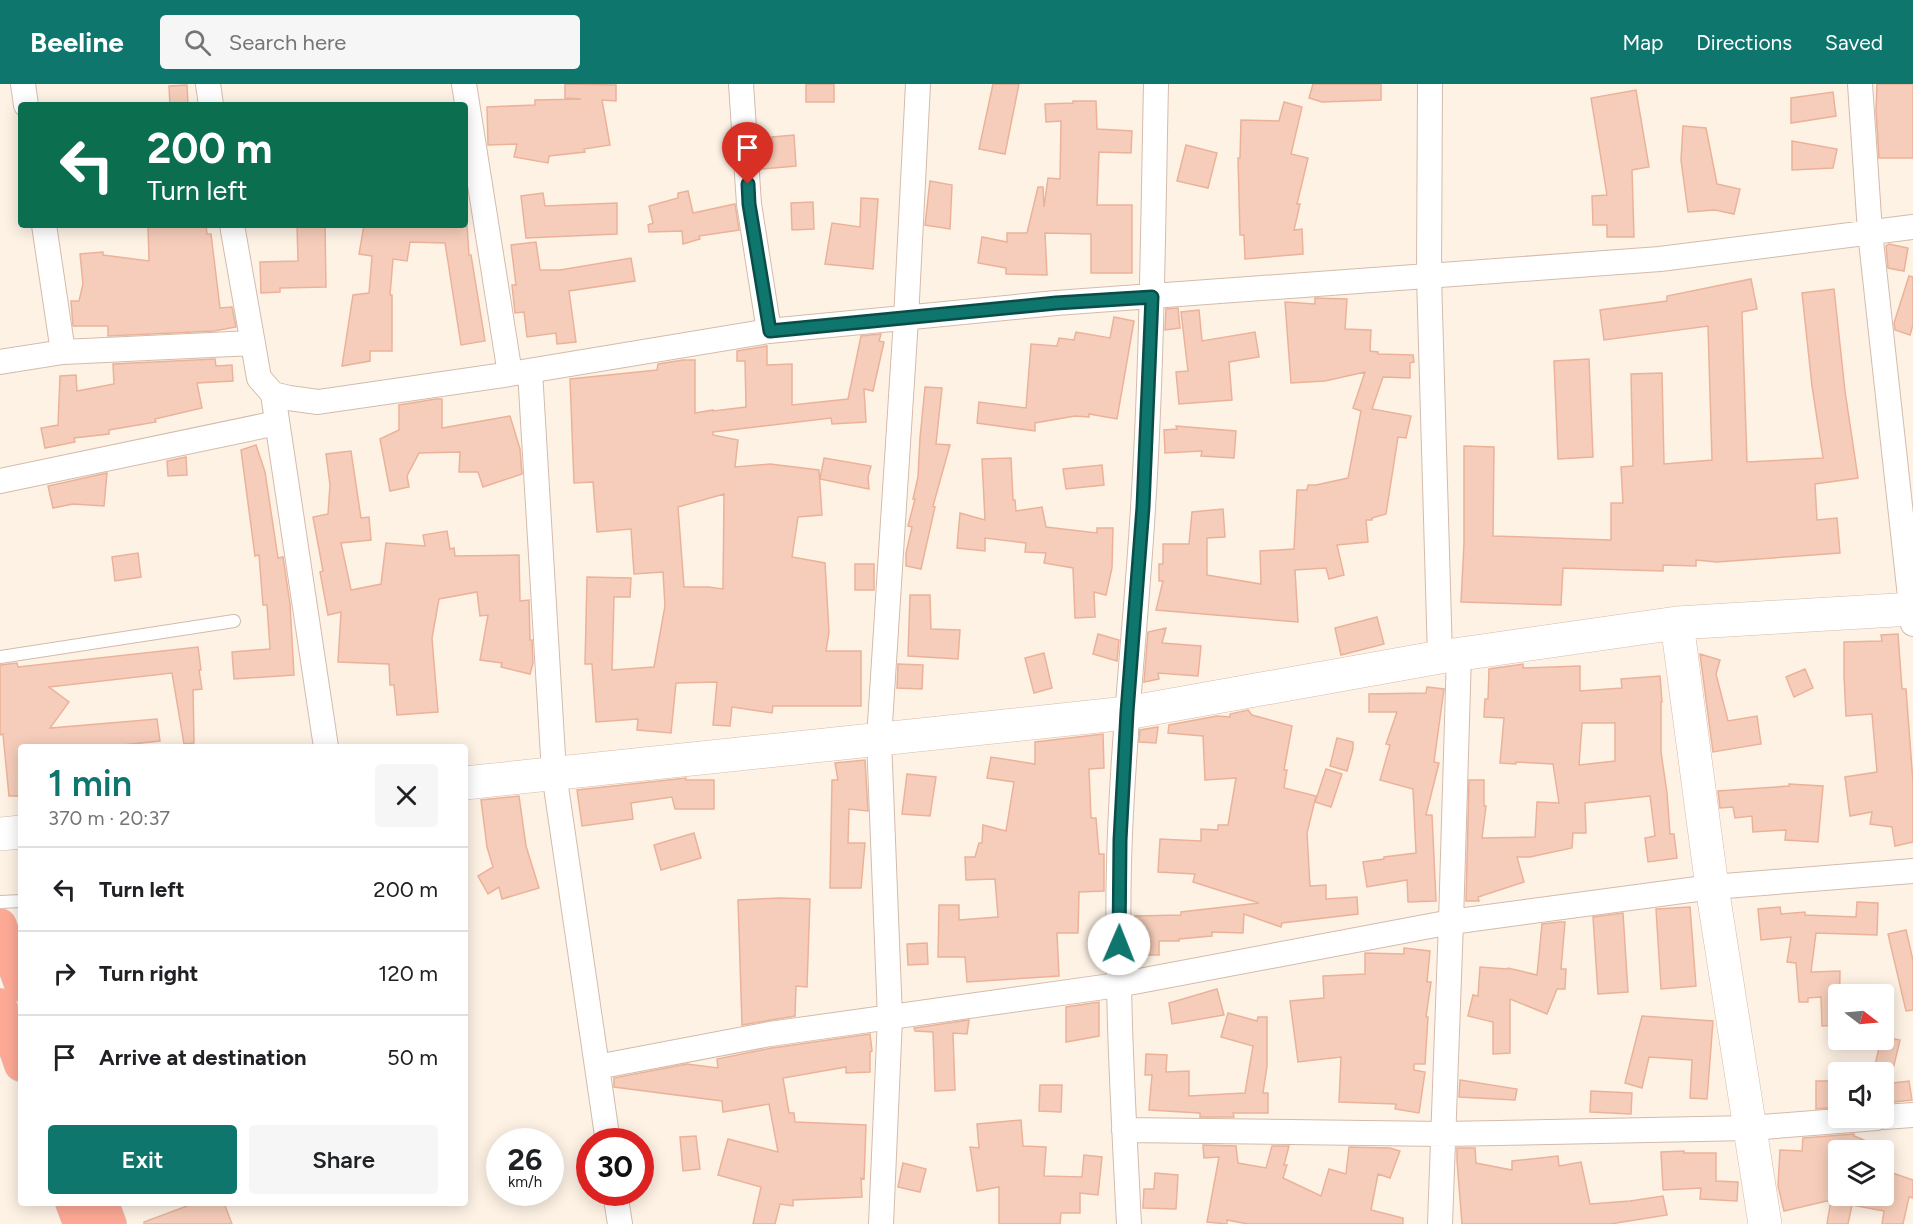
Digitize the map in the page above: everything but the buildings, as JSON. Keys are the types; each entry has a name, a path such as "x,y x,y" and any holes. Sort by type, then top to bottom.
{"highway":[{"path":"0,925 18,976"},
{"path":"0,1005 18,1056"},
{"path":"73,1206 80,1224"},
{"path":"103,1206 110,1224"}],"street":[{"path":"23,84 26,102"},
{"path":"208,84 211,102"},
{"path":"464,84 468,102"},
{"path":"741,84 749,204 770,331"},
{"path":"881,1224 890,1018 879,739 906,319 918,84"},
{"path":"1129,1224 1118,985 1119,862 1127,712 1143,507 1152,297 1156,84"},
{"path":"1430,84 1429,276 1449,656 1451,922 1440,1224"},
{"path":"468,783 1127,712 1449,656 1677,623 1912,614 1870,232 1860,84"},
{"path":"468,105 520,372 554,773 606,1128"},
{"path":"273,394 318,402 770,331 1056,303 1660,259 1913,227"},
{"path":"44,228 63,352"},
{"path":"233,228 259,378 273,394 326,744"},
{"path":"0,362 63,352 253,343"},
{"path":"0,481 277,423"},
{"path":"1677,623 1713,887 1765,1224"},
{"path":"0,834 18,832"},
{"path":"597,1067 770,1034 1118,985 1451,922 1713,887 1913,872"},
{"path":"1894,1116 1913,1115"},
{"path":"1124,1130 1443,1134 1750,1128 1828,1122"},
{"path":"617,1206 620,1224"}],"lane":[{"path":"0,657 234,621"},
{"path":"0,902 18,901"}],"route":[{"path":"748,184 749,204 770,331 1056,303 1152,297 1143,507 1127,712 1120,840 1119,944"}]}
